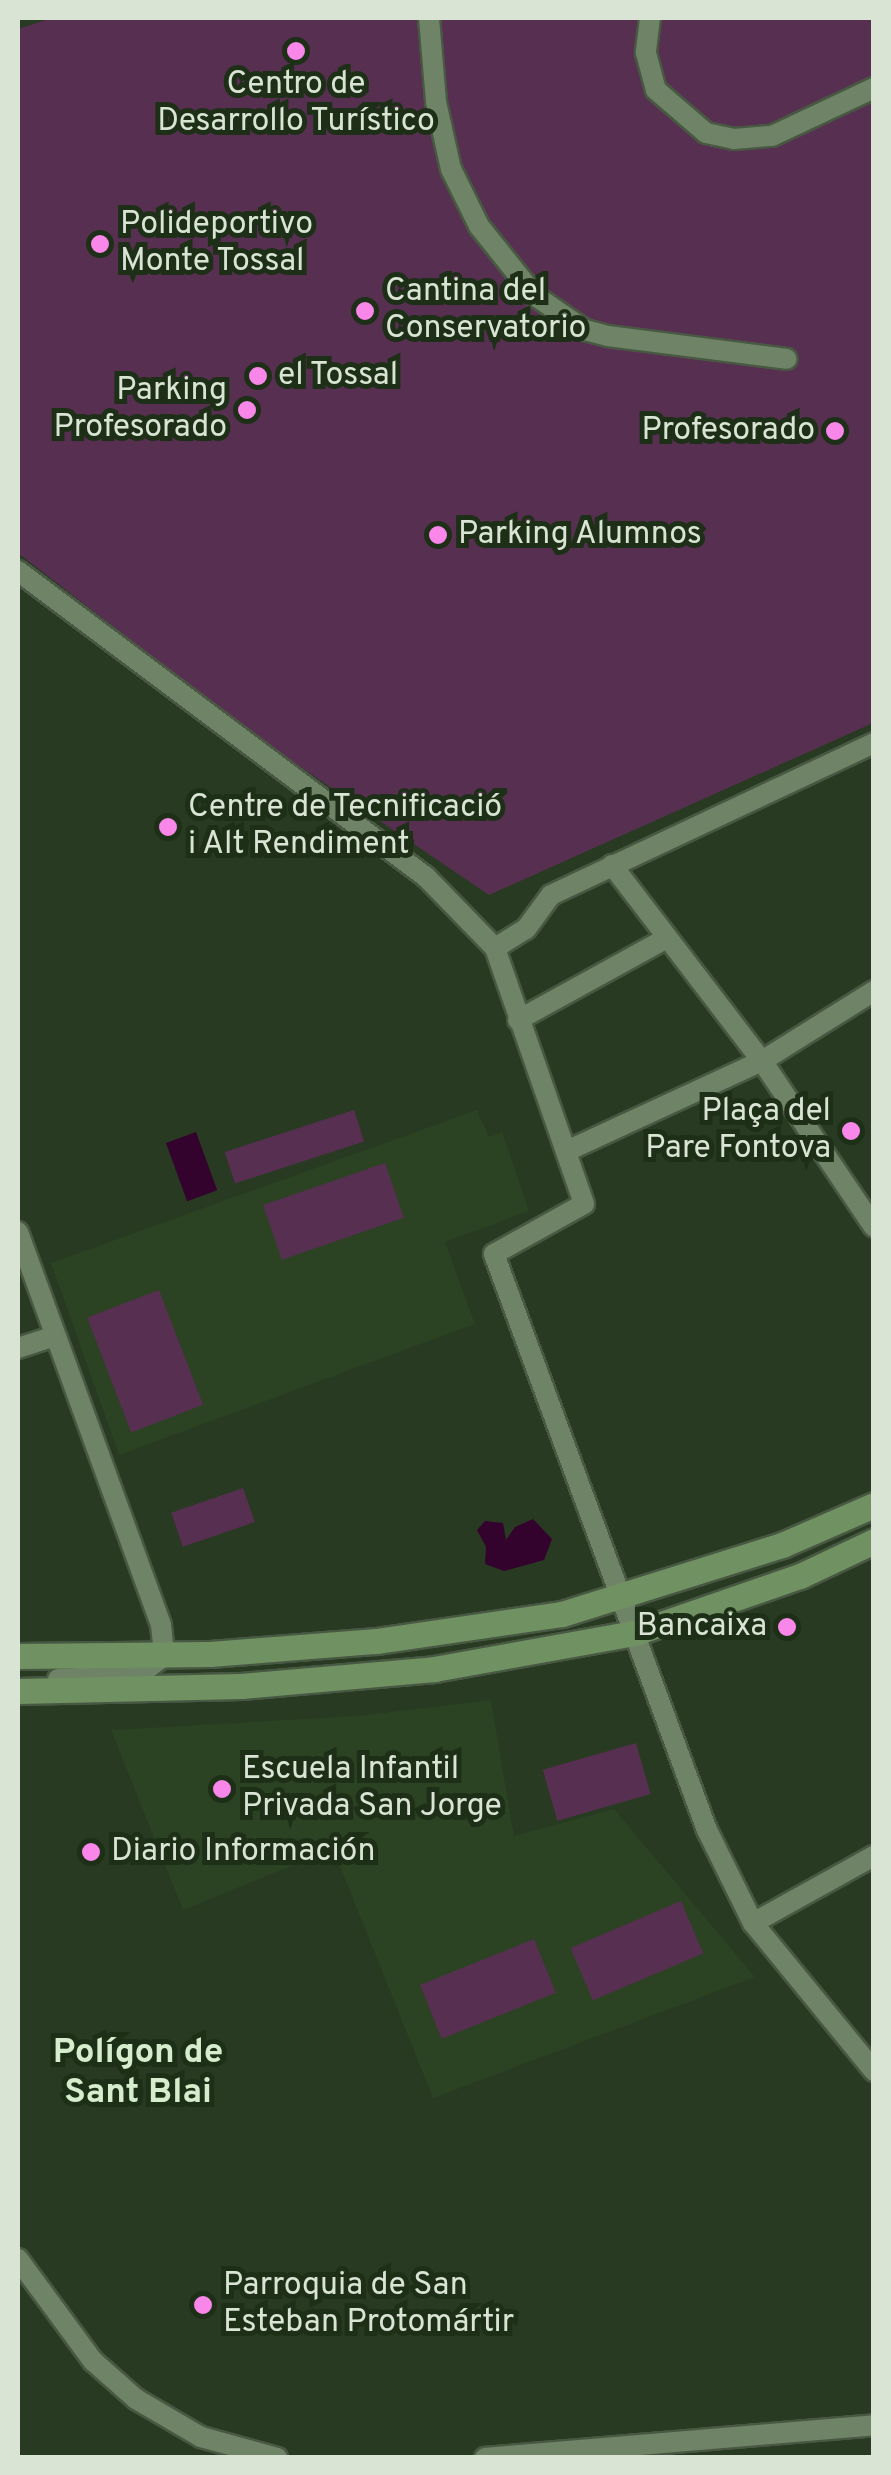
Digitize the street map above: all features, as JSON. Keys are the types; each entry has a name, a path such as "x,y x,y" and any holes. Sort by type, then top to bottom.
{"street":[{"path":"429,18 436,102 451,170 479,226 534,294 585,330 608,336 787,359"},
{"path":"650,18 646,53 656,90 706,133 734,140 772,136 874,88"},
{"path":"18,572 426,877 495,948 584,1204 494,1254 707,1830 753,1923 874,2071"},
{"path":"495,948 526,929 551,895 874,742"},
{"path":"612,864 762,1061 874,1227"},
{"path":"518,1020 666,938"},
{"path":"567,1150 762,1061 874,991"},
{"path":"18,1232 161,1624 164,1656"},
{"path":"18,1348 54,1336"},
{"path":"18,1656 164,1656 376,1641 562,1614 782,1546 874,1505"},
{"path":"24,1691 240,1686 434,1669 635,1633 800,1576 874,1541"},
{"path":"24,1691 59,1679 139,1675 164,1656"},
{"path":"753,1923 874,1856"},
{"path":"18,2259 93,2362 136,2399 201,2437 277,2458"},
{"path":"485,2458 874,2425"}],"shaded area":[{"path":"52,18 873,18 873,723 489,895 255,736 18,553 18,29"},
{"path":"354,1110 364,1141 235,1183 225,1152"},
{"path":"477,1110 489,1137 502,1132 529,1211 445,1242 475,1324 119,1455 51,1263"},
{"path":"196,1132 217,1190 187,1201 166,1143"},
{"path":"385,1163 404,1218 282,1260 263,1205"},
{"path":"159,1290 203,1405 131,1432 87,1318"},
{"path":"243,1488 255,1522 183,1547 171,1513"},
{"path":"533,1519 552,1539 544,1560 504,1571 485,1564 486,1547 477,1530 485,1521 503,1523 506,1540 515,1527"},
{"path":"491,1700 514,1836 614,1809 755,1977 433,2098 333,1849 183,1910 111,1730 357,1716"},
{"path":"636,1743 651,1794 557,1821 543,1770"},
{"path":"681,1901 703,1953 593,2000 571,1948"},
{"path":"534,1939 556,1993 442,2039 420,1985"}],"place":[{"name":"Centro de Desarrollo Turístico","path":"296,51"},
{"name":"Polideportivo Monte Tossal","path":"100,244"},
{"name":"Cantina del Conservatorio","path":"365,311"},
{"name":"el Tossal","path":"258,376"},
{"name":"Parking Profesorado","path":"247,410"},
{"name":"Profesorado","path":"835,431"},
{"name":"Parking Alumnos","path":"438,535"},
{"name":"Centre de Tecnificació i Alt Rendiment","path":"168,827"},
{"name":"Plaça del Pare Fontova","path":"851,1131"},
{"name":"Bancaixa","path":"787,1627"},
{"name":"Escuela Infantil Privada San Jorge","path":"222,1789"},
{"name":"Diario Información","path":"91,1852"},
{"name":"Parroquia de San Esteban Protomártir","path":"203,2305"}],"district":[{"name":"Polígon de Sant Blai","path":"138,2073"}]}
